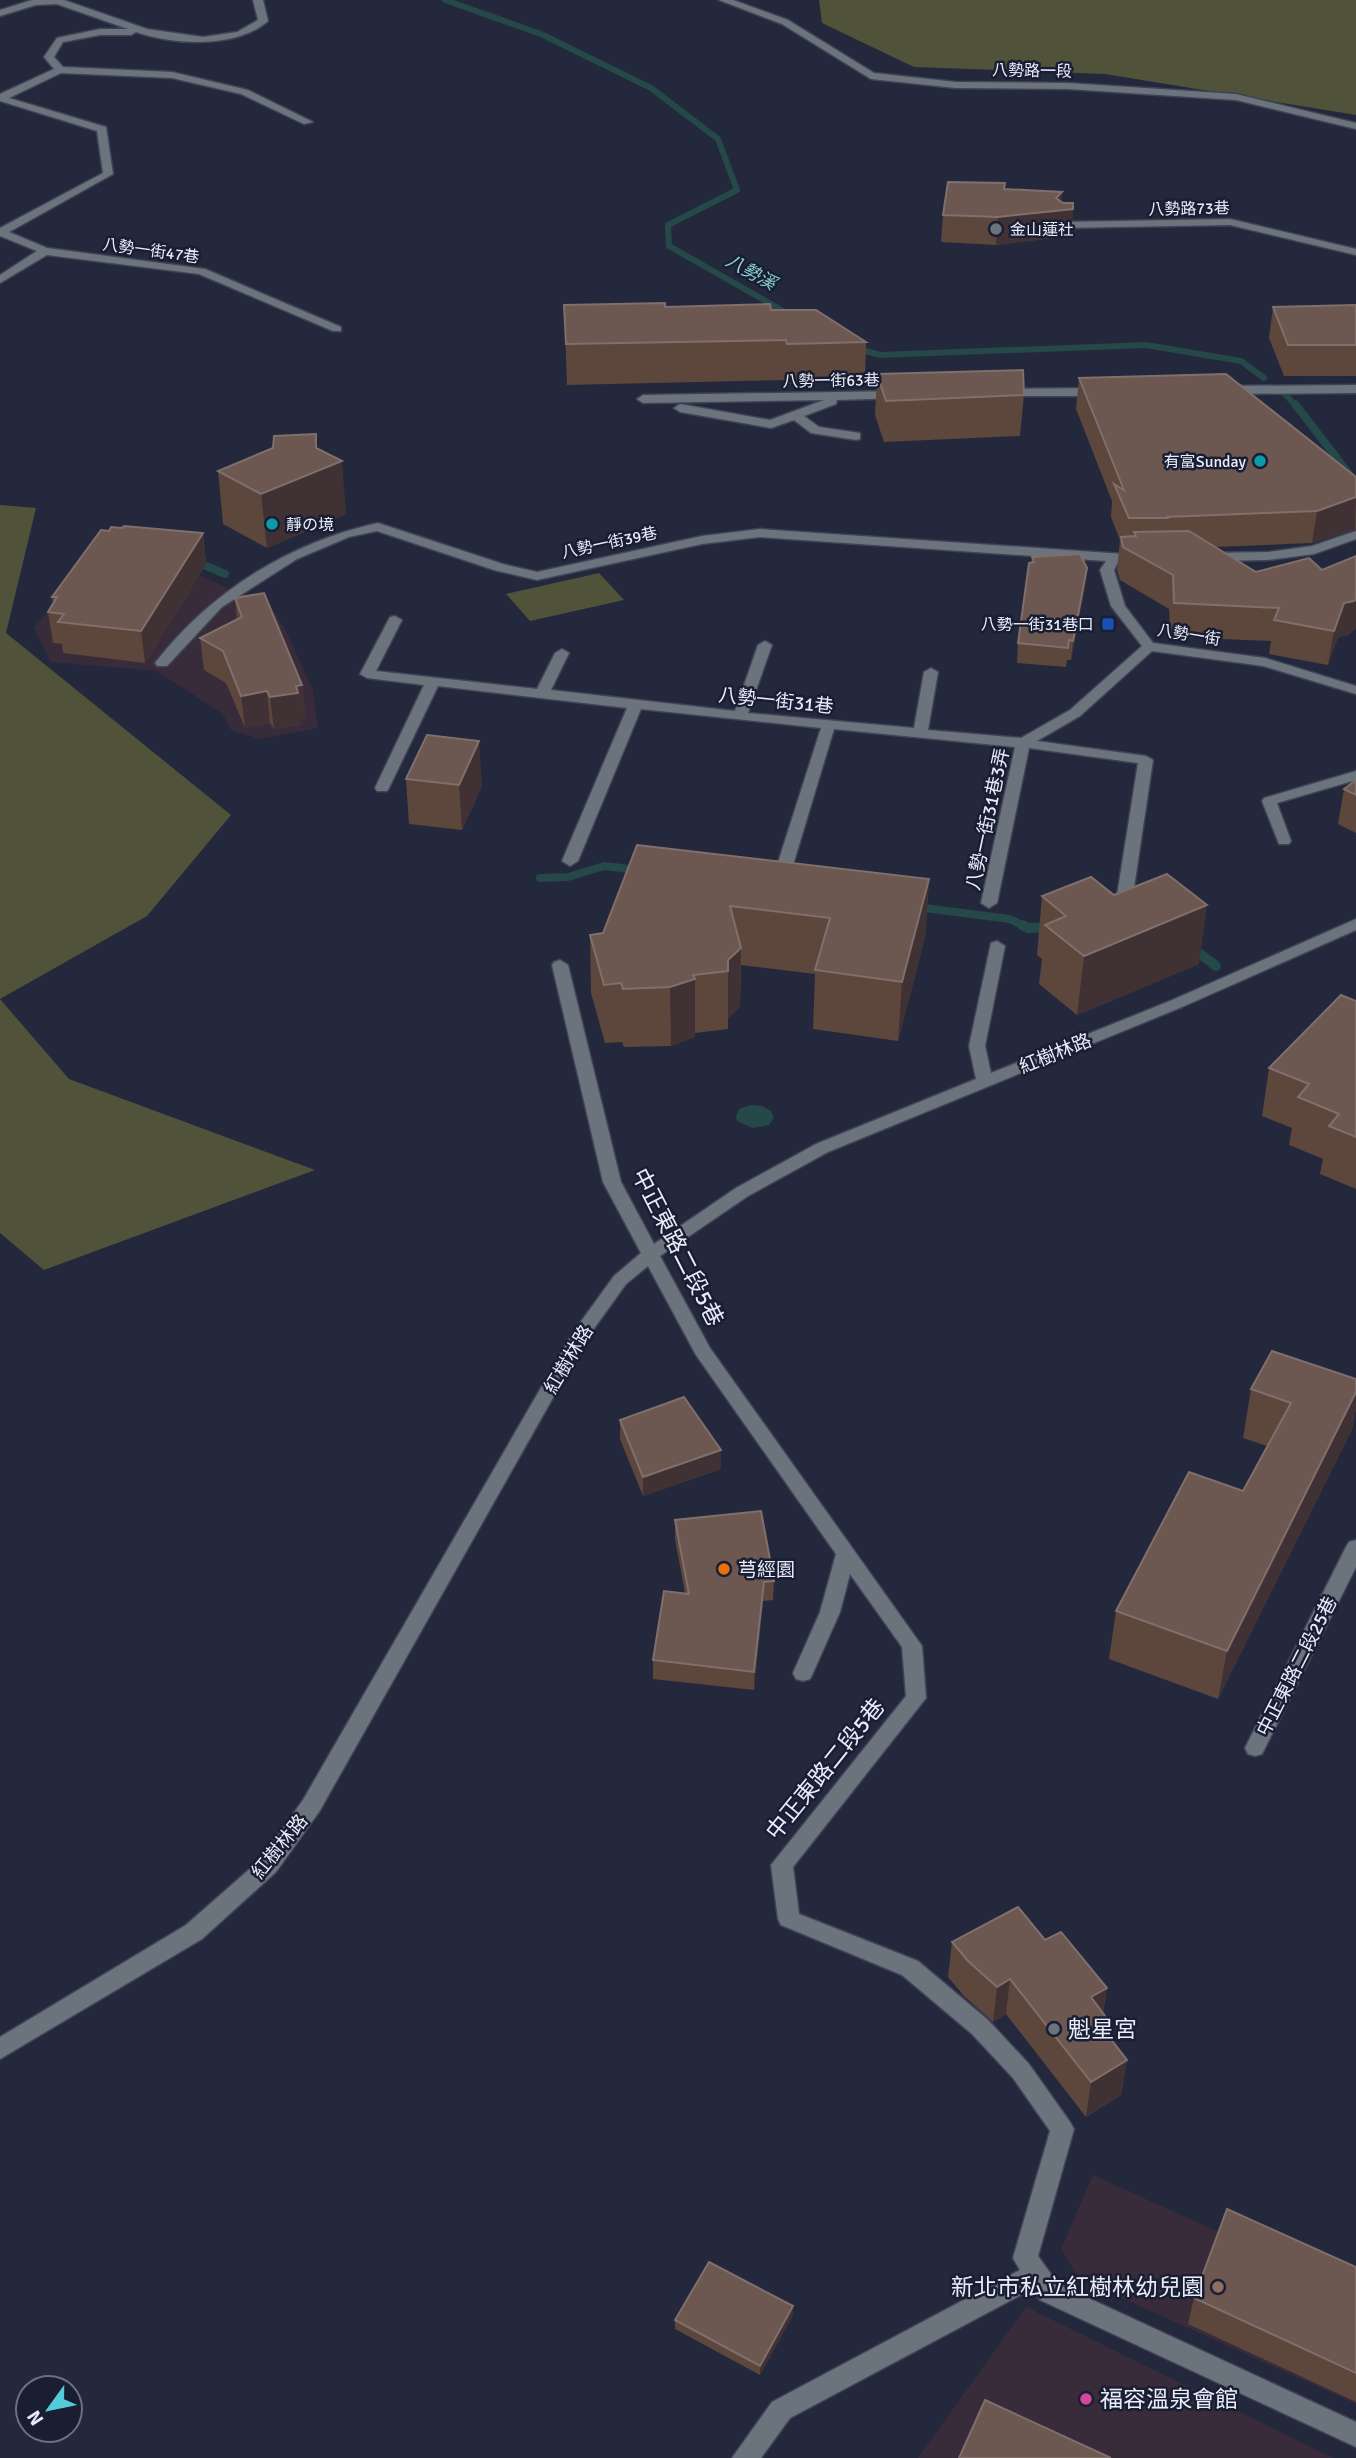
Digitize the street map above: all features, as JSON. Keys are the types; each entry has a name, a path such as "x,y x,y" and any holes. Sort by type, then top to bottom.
{"street":[{"path":"60,71 49,57 60,40 100,32 145,32 204,40 240,34 263,21 258,0"},
{"name":"八勢路一段","path":"724,0 785,22 871,76 956,85 1068,86 1236,97 1356,126"},
{"path":"0,13 35,2 58,1 145,32"},
{"path":"0,98 60,71 173,75 244,92 308,122"},
{"path":"0,98 102,129 108,174 0,232"},
{"name":"八勢路73巷","path":"1060,225 1230,222 1253,225 1325,249 1356,252"},
{"name":"八勢一街47巷","path":"0,232 45,251 201,271 337,329"},
{"path":"0,280 45,251"},
{"path":"1202,390 1356,389"},
{"path":"983,394 1120,391"},
{"name":"八勢一街63巷","path":"795,415 771,424 702,410 669,407 643,399 915,395"},
{"path":"795,415 846,396"},
{"path":"795,415 815,429 856,436"},
{"name":"八勢一街39巷","path":"162,663 217,604 262,572 345,534 378,527 499,567 537,576 702,540 760,533 1114,558"},
{"path":"1191,557 1268,556 1314,550 1356,535"},
{"path":"1114,558 1139,558"},
{"name":"八勢一街","path":"1114,558 1107,570 1118,606 1149,647 1265,662 1356,690"},
{"name":"八勢一街31巷","path":"395,620 367,674 740,716 1023,743 1146,761 1123,908"},
{"path":"740,716 765,645"},
{"path":"1023,743 1075,713 1149,647"},
{"path":"542,694 562,653"},
{"path":"920,733 931,672"},
{"path":"382,788 433,681"},
{"path":"570,861 636,704"},
{"path":"782,875 829,724"},
{"name":"八勢一街31巷3弄","path":"989,903 1023,743"},
{"path":"1283,841 1269,801 1356,775"},
{"name":"紅樹林路","path":"0,2049 194,1932 268,1866 311,1806 578,1338 620,1280 652,1254 742,1192 822,1148 1176,1004 1356,923"},
{"path":"985,1081 977,1046 997,946"},
{"name":"中正東路二段5巷","path":"560,965 612,1182 702,1351 912,1646 916,1698 782,1865 789,1919 910,1968 980,2027 1021,2071 1062,2129 1025,2258 1036,2274"},
{"name":"中正東路二段25巷","path":"1255,1748 1356,1547"},
{"path":"803,1673 830,1612 846,1554"},
{"path":"745,2458 781,2410 1036,2274 1049,2292 1356,2435"}],"shaded area":[{"path":"819,0 1356,0 1356,115 1105,74 914,67 822,23"},
{"path":"0,505 36,508 6,633 231,815 147,916 0,999"},
{"path":"168,561 270,607 284,627 313,690 318,728 260,739 231,730 223,714 157,671 51,662 34,628 83,567"},
{"path":"599,573 624,600 530,621 506,594"},
{"path":"0,999 69,1079 315,1170 44,1270 0,1233"},
{"path":"750,1105 762,1106 771,1111 774,1118 769,1125 753,1128 737,1121 739,1109"},
{"name":"新北市私立紅樹林幼兒園","path":"1093,2175 1356,2294 1356,2404 1080,2279 1061,2249"},
{"name":"福容溫泉會館","path":"1026,2307 1333,2458 918,2458"}],"building":[{"path":"948,182 1005,183 1004,189 1062,192 1056,198 1063,203 1073,203 1073,209 998,217 943,215"},
{"path":"665,303 665,307 770,304 771,310 816,310 866,342 787,344 786,340 566,344 564,305"},
{"path":"1356,305 1356,345 1288,345 1273,307"},
{"path":"1023,370 1024,395 886,401 877,374"},
{"path":"1226,374 1356,477 1356,497 1317,511 1129,518 1114,484 1124,490 1079,378"},
{"path":"316,434 316,448 342,461 261,494 218,471 273,448 274,436"},
{"path":"111,527 203,533 141,631 58,622 64,614 48,612 57,597 52,597 101,530 109,531"},
{"path":"1189,531 1256,572 1309,558 1322,570 1356,556 1356,599 1344,603 1334,631 1274,620 1279,608 1174,603 1173,575 1123,547 1121,537 1136,536 1134,532"},
{"path":"1080,554 1087,568 1073,641 1069,640 1068,648 1018,643 1029,563 1034,562 1032,557"},
{"path":"264,593 302,685 296,686 298,693 270,697 267,691 241,696 223,651 200,638 242,617 235,598"},
{"path":"427,735 479,741 459,785 406,779"},
{"path":"1356,780 1356,795 1344,789"},
{"path":"637,845 929,879 902,982 815,970 830,918 730,906 741,948 728,960 728,971 693,975 695,979 670,987 623,989 621,983 604,985 590,935 603,933"},
{"path":"1167,874 1207,905 1084,956 1045,925 1066,916 1042,896 1091,877 1114,895"},
{"path":"1341,995 1356,1001 1356,1137 1329,1126 1339,1114 1298,1097 1309,1084 1269,1068"},
{"path":"1272,1351 1356,1379 1356,1392 1227,1651 1116,1611 1189,1472 1243,1491 1291,1403 1251,1389"},
{"path":"684,1397 721,1450 643,1477 620,1420"},
{"path":"761,1511 774,1581 764,1582 754,1672 653,1660 664,1591 689,1594 675,1520"},
{"path":"1018,1907 1045,1940 1061,1932 1107,1988 1091,1997 1108,2020 1100,2025 1127,2060 1091,2082 1010,1979 997,1987 968,1961 952,1942"},
{"path":"1227,2209 1356,2267 1356,2373 1194,2298"},
{"path":"709,2262 793,2306 760,2366 675,2320"},
{"path":"985,2400 1111,2458 959,2458"}],"waterway":[{"name":"八勢溪","path":"445,0 541,34 651,88 718,139 737,190 668,225 669,246 792,316"},
{"name":"八勢溪","path":"852,347 880,355 1146,345 1241,361 1264,378"},
{"name":"八勢溪","path":"1285,394 1296,406"},
{"name":"八勢溪","path":"1295,404 1356,483"},
{"path":"195,561 225,574"},
{"path":"540,878 568,877 604,866 640,870"},
{"path":"916,907 1010,919 1028,928 1051,927"},
{"path":"1191,947 1216,966"}],"place":[{"name":"金山蓮社","path":"996,229"},
{"name":"有富Sunday","path":"1260,461"},
{"name":"靜の境","path":"272,524"},
{"name":"八勢一街31巷口","path":"1108,624"},
{"name":"芎經園","path":"724,1569"},
{"name":"魁星宮","path":"1054,2029"},
{"name":"新北市私立紅樹林幼兒園","path":"1218,2287"},
{"name":"福容溫泉會館","path":"1086,2399"}]}
